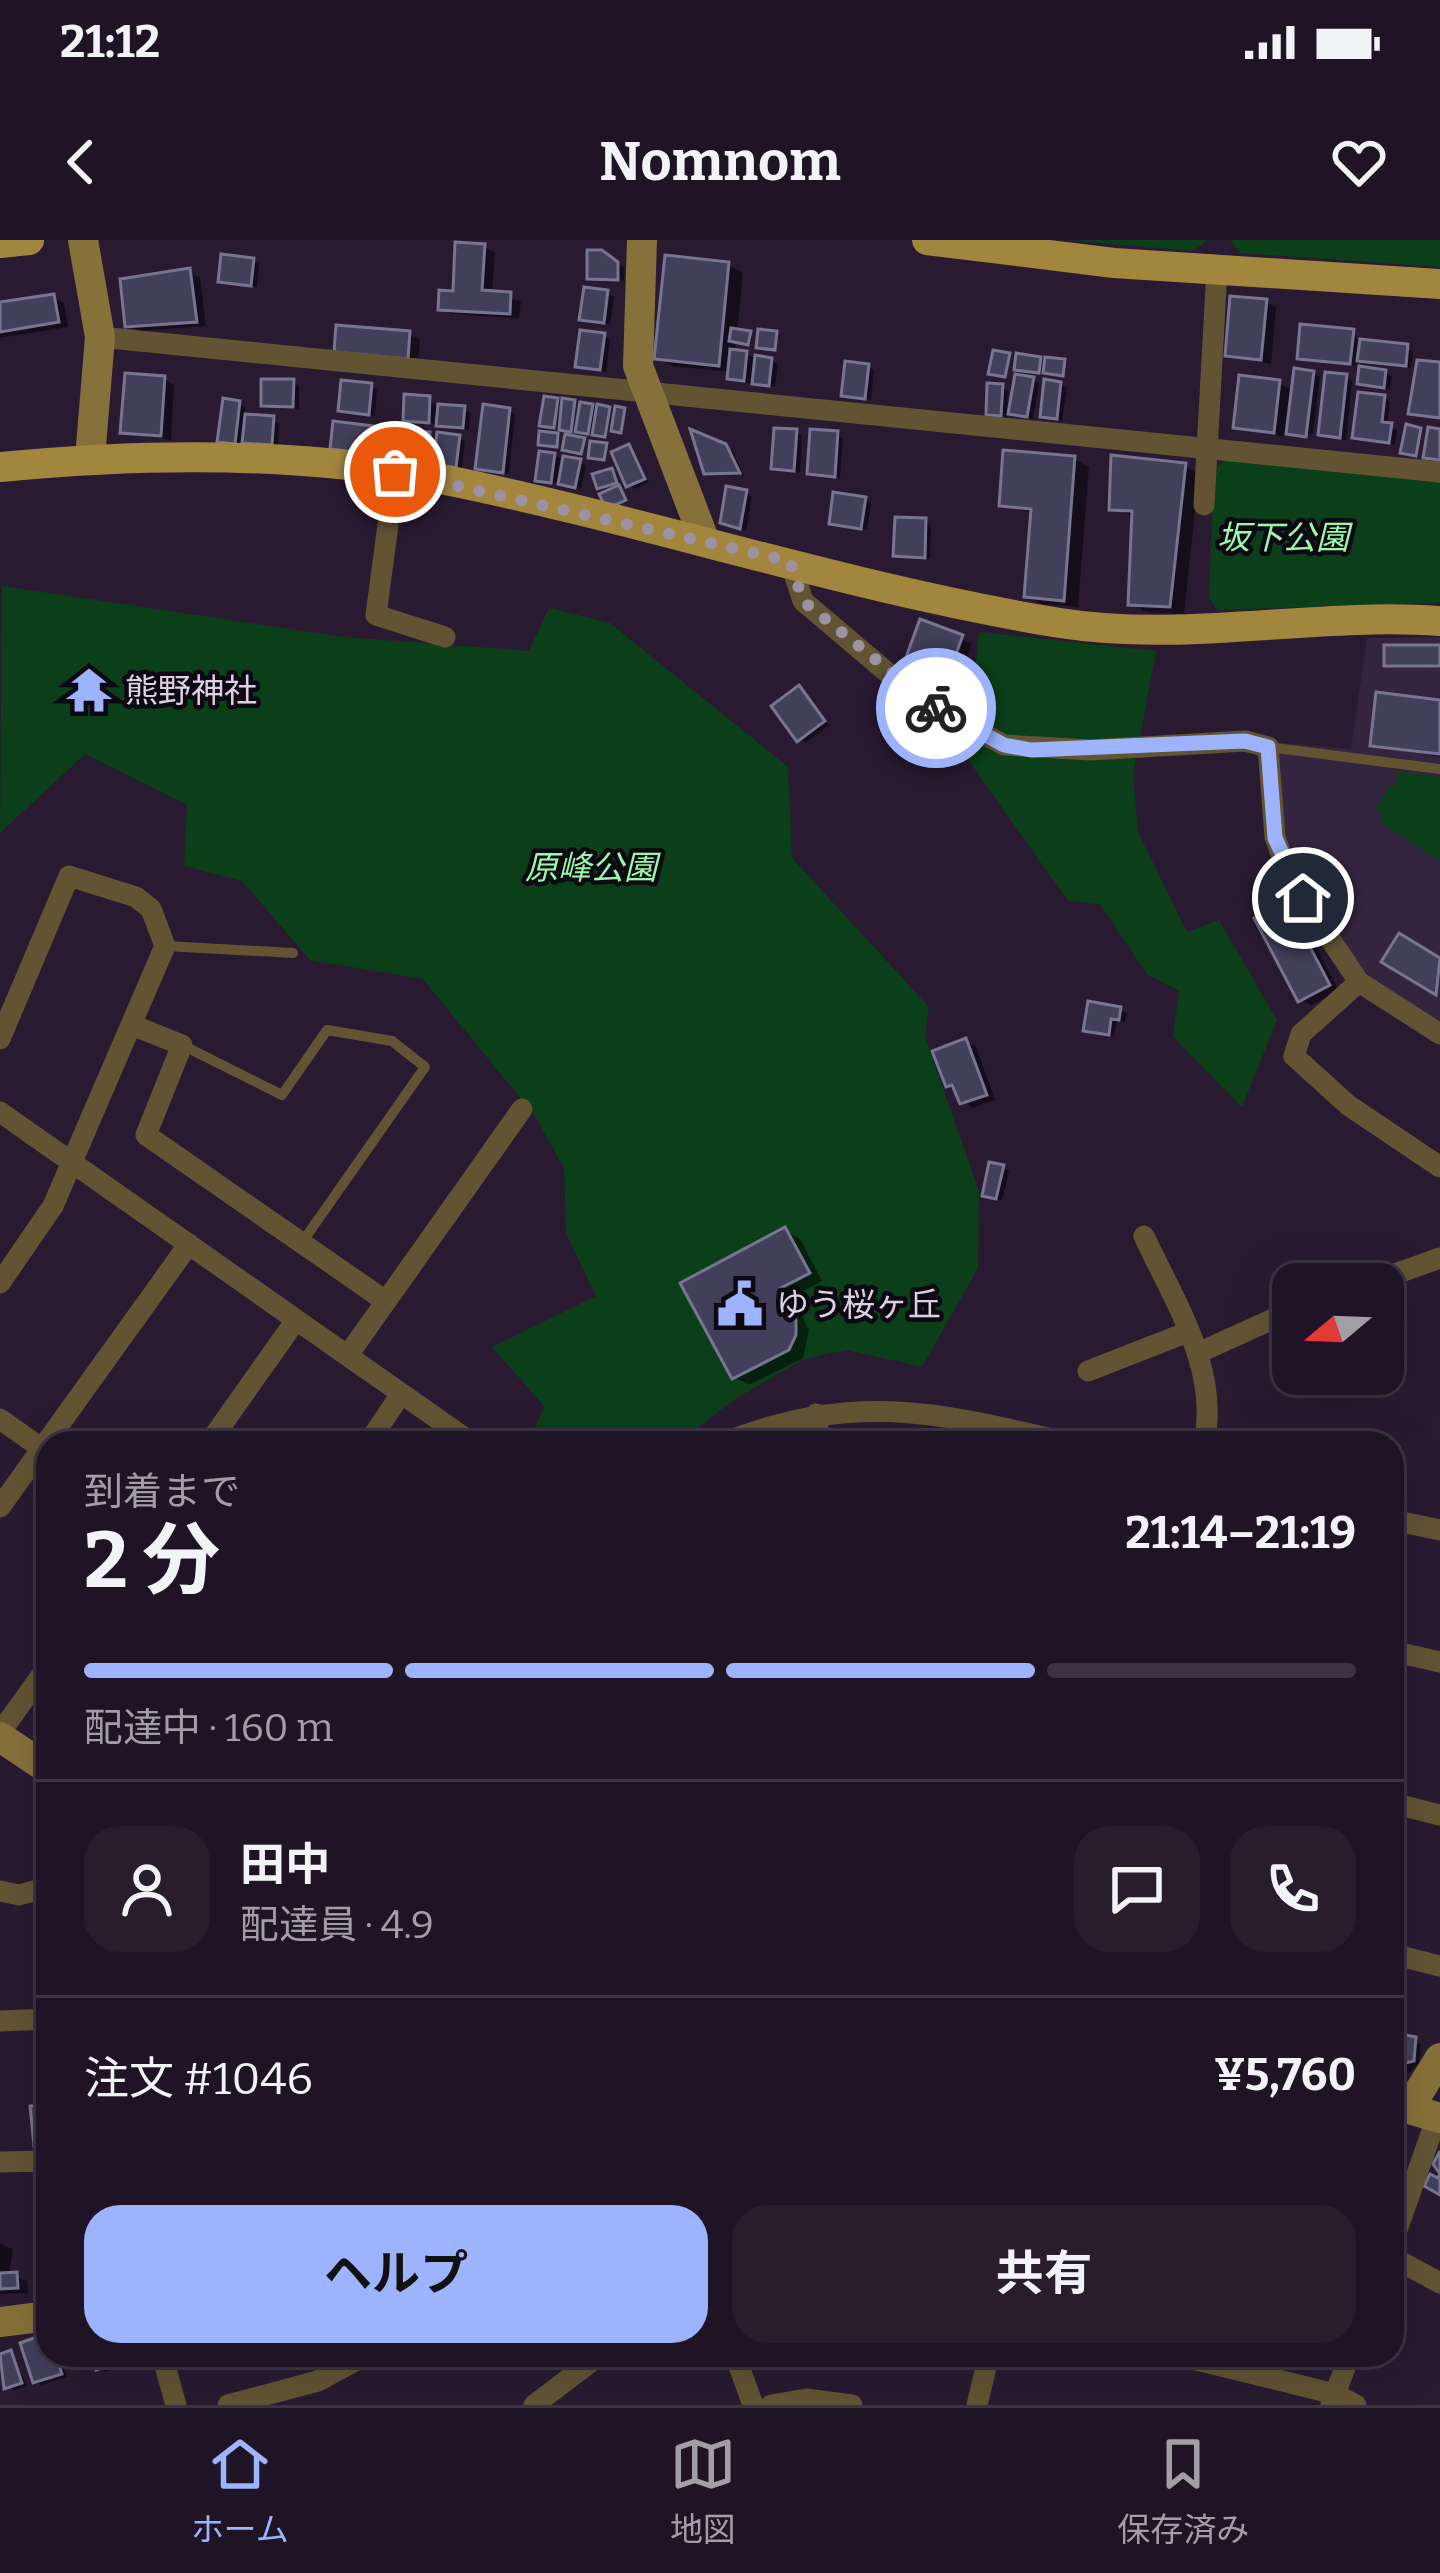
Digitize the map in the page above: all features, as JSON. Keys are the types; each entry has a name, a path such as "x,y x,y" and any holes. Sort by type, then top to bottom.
{"main road":[{"path":"0,243 28,240"},
{"path":"927,240 1218,255 1440,284"},
{"path":"0,466 90,458 395,472 704,539 974,608 1067,624 1197,629 1440,621"}],"street":[{"path":"83,240 100,337 90,458"},
{"path":"642,240 636,337 645,395 695,505 704,539"},
{"path":"1204,505 1218,255"},
{"path":"100,337 1440,472"},
{"path":"395,472 376,615 445,638"},
{"path":"790,561 803,601 915,696 1004,745 1091,750 1245,741 1268,747 1275,838 1303,898 1359,982 1440,1034"},
{"path":"0,1039 69,876 136,897 151,909 166,946 53,1207 0,1283"},
{"path":"1359,982 1301,1034 1294,1056 1348,1105 1440,1167"},
{"path":"132,1025 182,1045 146,1135 385,1300"},
{"path":"347,1354 522,1109"},
{"path":"0,1112 455,1431"},
{"path":"1144,1236 1193,1342 1208,1392 1205,1431"},
{"path":"58,1431 190,1244"},
{"path":"1404,1271 1440,1258"},
{"path":"1088,1371 1272,1317"},
{"path":"217,1431 296,1320"},
{"path":"376,1431 401,1394"},
{"path":"761,1431 816,1414 883,1408 948,1414 1019,1431"},
{"path":"816,1414 818,1431"},
{"path":"0,1419 36,1445"},
{"path":"0,1507 36,1461"},
{"path":"1404,1522 1440,1530"},
{"path":"1404,1655 1440,1663"},
{"path":"36,1683 0,1735 36,1760"},
{"path":"1404,1805 1438,1808"},
{"path":"0,1891 19,1895 36,1890"},
{"path":"1404,1957 1440,1966"},
{"path":"0,2020 36,2019"},
{"path":"1404,2185 1419,2112 1440,2058"},
{"path":"0,2162 36,2161"},
{"path":"1404,2264 1440,2283"},
{"path":"0,2322 36,2318"},
{"path":"165,2367 176,2405"},
{"path":"228,2405 318,2381 340,2367"},
{"path":"534,2405 584,2367"},
{"path":"739,2367 753,2405"},
{"path":"977,2405 986,2367"},
{"path":"1218,2367 1356,2405"},
{"path":"1333,2400 1345,2367"},
{"path":"771,2405 806,2399 852,2405"}],"lane":[{"path":"1268,747 1440,769"},
{"path":"1303,898 1323,888 1335,891"},
{"path":"166,946 293,953"},
{"path":"182,1045 282,1095 327,1030 392,1041 425,1067 303,1241"}],"shaded area":[{"path":"1440,637 1440,1023 1379,987 1356,962 1286,837 1274,742 1351,749 1367,638"}],"green space":[{"path":"1069,240 1208,240 1193,251"},
{"path":"1230,240 1440,240 1440,267 1240,253"},
{"name":"坂下公園","path":"1226,460 1440,480 1440,603 1217,610 1209,597 1214,469"},
{"name":"原峰公園","path":"2,586 343,637 529,651 549,608 610,623 788,767 792,858 929,1007 925,1037 979,1191 978,1268 922,1367 847,1350 804,1359 735,1399 694,1431 533,1431 545,1407 492,1347 596,1296 566,1233 564,1168 535,1116 423,979 310,960 242,881 184,866 187,805 85,754 0,833"},
{"path":"979,632 1156,651 1133,774 1138,832 1187,932 1219,920 1277,1020 1242,1107 1173,1037 1179,991 1147,974 1100,904 1068,901 966,757"},
{"path":"1397,771 1440,777 1440,861 1384,825 1377,807 1388,788 1398,783"}],"building":[{"path":"455,242 485,244 482,290 511,292 510,314 438,310 439,290 453,291"},
{"path":"587,250 602,250 618,262 618,280 587,279"},
{"path":"221,254 254,258 251,286 218,282"},
{"path":"665,255 729,262 719,366 654,359"},
{"path":"190,268 197,322 125,327 120,279"},
{"path":"584,287 608,290 604,323 579,320"},
{"path":"54,294 59,322 0,332 0,302"},
{"path":"1230,296 1267,299 1261,360 1225,356"},
{"path":"1300,324 1354,329 1350,364 1297,359"},
{"path":"336,325 410,331 408,359 334,352"},
{"path":"731,328 751,331 748,345 729,341"},
{"path":"758,329 777,331 775,350 756,348"},
{"path":"580,330 605,333 600,370 575,367"},
{"path":"1360,339 1408,344 1406,366 1357,361"},
{"path":"730,349 747,351 744,381 727,379"},
{"path":"993,350 1010,353 1005,377 988,374"},
{"path":"1016,353 1041,357 1039,373 1014,370"},
{"path":"755,355 772,358 769,386 752,384"},
{"path":"1045,357 1065,359 1063,376 1043,373"},
{"path":"1417,360 1440,362 1440,418 1408,414"},
{"path":"845,361 869,364 865,399 841,396"},
{"path":"1359,366 1386,370 1384,388 1357,384"},
{"path":"1294,368 1314,371 1306,437 1286,434"},
{"path":"1325,372 1347,374 1340,438 1318,435"},
{"path":"125,373 165,376 161,436 120,433"},
{"path":"1015,374 1034,377 1027,417 1008,414"},
{"path":"1239,375 1280,380 1274,433 1233,428"},
{"path":"261,379 294,379 293,407 261,406"},
{"path":"1044,379 1061,382 1057,419 1040,417"},
{"path":"341,380 372,383 369,415 338,411"},
{"path":"987,383 1003,384 1001,416 986,415"},
{"path":"1358,392 1385,395 1382,422 1392,423 1389,443 1352,438"},
{"path":"404,394 430,396 429,423 403,421"},
{"path":"544,396 558,398 554,428 539,426"},
{"path":"223,398 240,401 235,444 217,442"},
{"path":"562,398 575,400 571,432 559,430"},
{"path":"580,402 593,404 588,434 575,432"},
{"path":"438,404 465,406 463,428 436,426"},
{"path":"483,404 510,408 503,473 475,469"},
{"path":"597,404 610,407 605,437 592,435"},
{"path":"615,406 625,408 621,433 611,431"},
{"path":"245,414 274,416 272,445 242,443"},
{"path":"333,421 390,428 386,456 330,449"},
{"path":"1406,424 1421,428 1416,456 1400,453"},
{"path":"397,426 408,427 405,456 395,455"},
{"path":"1428,427 1440,429 1440,460 1423,458"},
{"path":"774,428 797,429 794,471 771,469"},
{"path":"690,429 726,444 740,473 704,474"},
{"path":"810,429 838,431 835,477 807,474"},
{"path":"413,431 430,432 428,460 411,459"},
{"path":"539,431 558,433 557,447 538,445"},
{"path":"437,432 460,435 456,468 433,464"},
{"path":"565,434 585,438 581,454 562,450"},
{"path":"590,441 607,443 604,460 588,458"},
{"path":"629,444 645,479 626,487 611,452"},
{"path":"1003,450 1075,456 1064,601 1024,597 1031,509 999,506"},
{"path":"539,451 555,453 551,483 535,481"},
{"path":"1111,455 1186,463 1170,607 1128,605 1132,511 1109,510"},
{"path":"563,456 581,459 575,488 558,484"},
{"path":"612,468 617,483 597,489 592,474"},
{"path":"619,485 626,500 606,509 599,494"},
{"path":"726,486 747,490 740,529 720,523"},
{"path":"833,492 866,497 861,529 829,524"},
{"path":"895,517 926,518 925,558 893,556"},
{"path":"920,619 963,635 941,696 912,685 916,673 902,668"},
{"path":"1384,645 1440,645 1440,666 1384,666"},
{"path":"799,685 825,721 797,742 771,706"},
{"path":"1376,692 1440,700 1440,754 1370,746"},
{"path":"1286,901 1330,985 1298,1002 1254,918"},
{"path":"1399,933 1440,958 1436,995 1381,962"},
{"path":"1088,1001 1121,1007 1119,1020 1111,1019 1109,1035 1083,1031"},
{"path":"966,1038 987,1095 960,1104 952,1085 946,1087 932,1051"},
{"path":"989,1162 1004,1165 996,1199 982,1196"},
{"name":"ゆう桜ヶ丘","path":"785,1227 810,1273 781,1288 796,1320 796,1335 789,1350 732,1379 680,1283"},
{"path":"1404,2035 1416,2037 1414,2061 1404,2068"},
{"path":"36,2105 35,2155 30,2106"},
{"path":"1430,2174 1438,2178 1440,2174 1440,2195 1424,2186"},
{"path":"17,2272 18,2288 0,2289 0,2273"},
{"path":"36,2337 36,2367 60,2367 62,2374 33,2383 20,2343"},
{"path":"11,2350 22,2383 4,2389 0,2354"}],"way so far":[{"path":"395,472 448,480 790,561 803,601 915,696 936,708"}],"place":[{"name":"熊野神社","path":"89,690"},
{"name":"ゆう桜ヶ丘","path":"740,1304"}],"route":[{"path":"936,708 1004,745 1031,750 1245,741 1268,747 1275,838 1303,898"}]}
